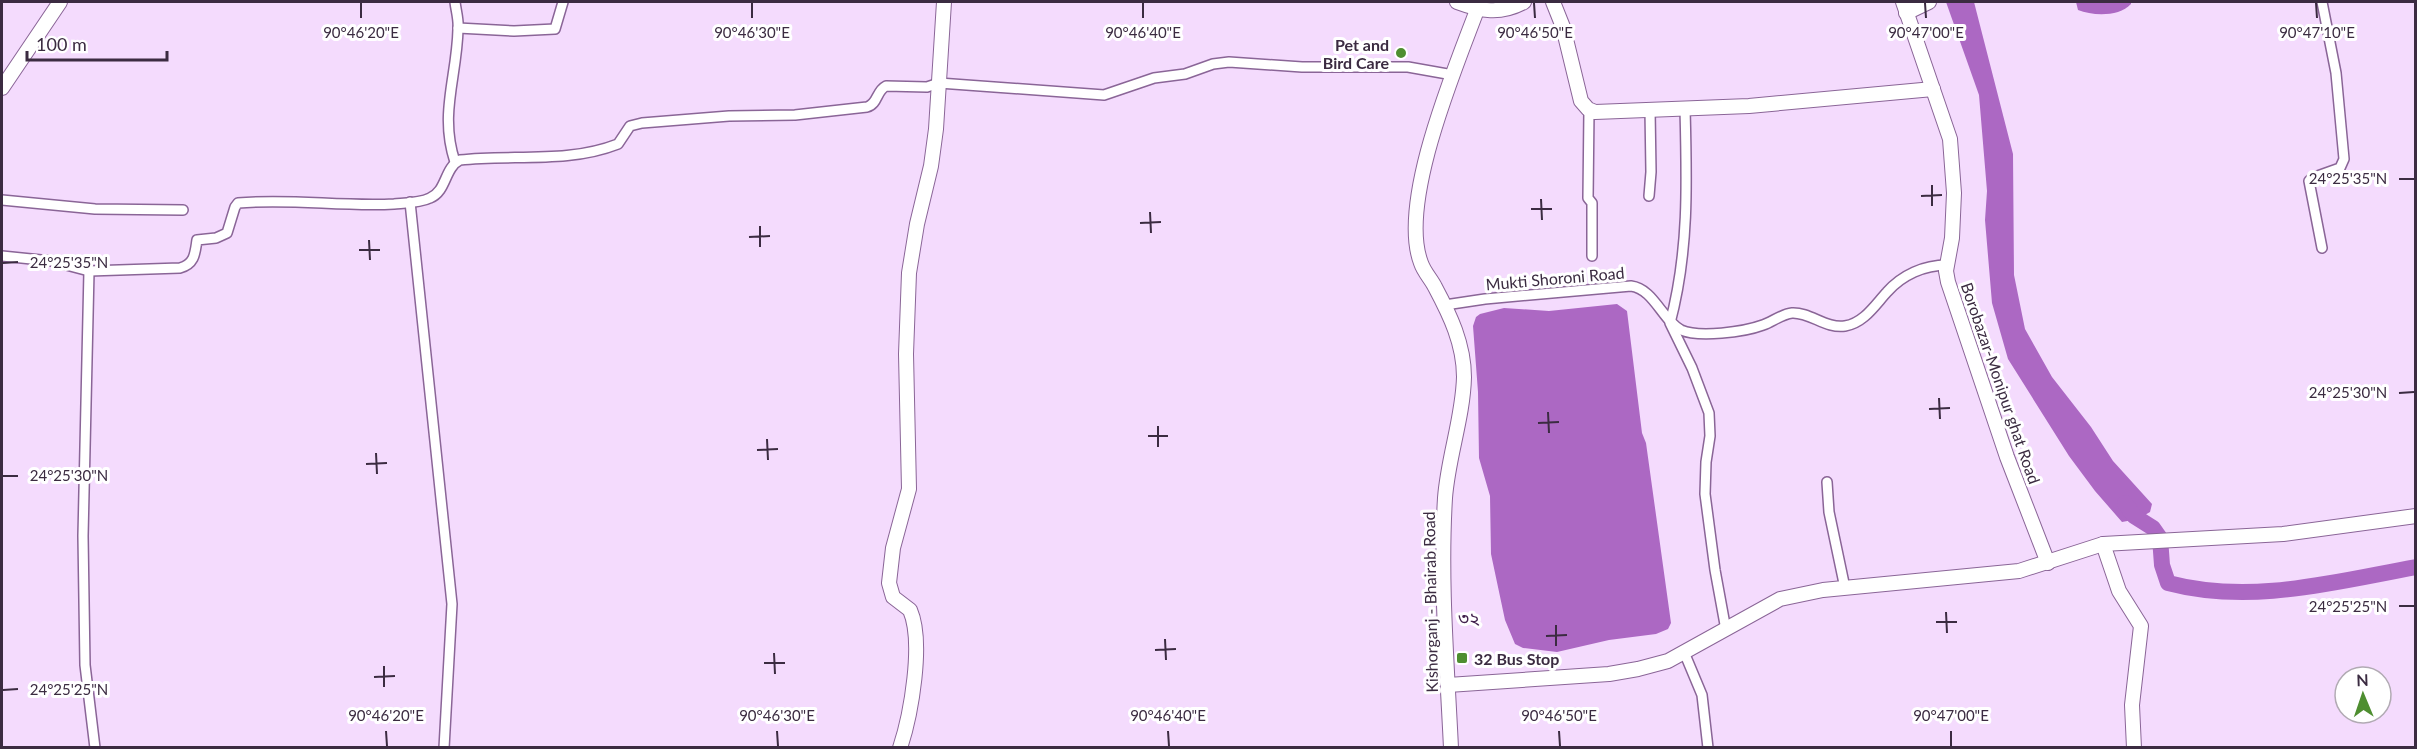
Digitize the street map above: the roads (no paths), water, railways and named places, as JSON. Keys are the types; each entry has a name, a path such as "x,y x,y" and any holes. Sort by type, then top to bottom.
{"street":[{"path":"2,88 60,2"},
{"path":"2,256 51,261 89,271 186,266 196,254 197,240 216,238 227,233 238,203 354,206 424,201 434,197 447,180 455,162 448,142 447,120 458,28 455,2"},
{"path":"458,28 514,32 555,29 563,2"},
{"path":"900,747 912,707 915,670 914,629 910,610 893,597 889,583 893,548 909,489 906,354 909,273 917,224 931,166 944,2"},
{"path":"1457,2 1477,10 1502,11 1524,2"},
{"path":"1553,2 1563,27 1577,91 1584,106 1595,112 1781,104 1934,89"},
{"path":"1904,7 1929,2"},
{"path":"2322,2 2336,73 2344,159 2340,168 2312,177 2309,181 2322,248"},
{"name":"Borobazar-Monipur ghat Road","path":"1904,7 1950,139 1954,192 1952,238 1947,266 1948,282 2007,457 2048,563"},
{"name":"Kishorganj - Bhairab Road","path":"1451,747 1443,580 1445,497 1460,420 1464,376 1462,353 1456,331 1445,305 1421,264 1416,231 1420,183 1427,154 1477,10"},
{"path":"455,162 467,159 553,157 591,152 618,144 630,126 642,123 729,116 795,115 867,107 875,102 884,87 927,87 939,83 1104,95 1154,78 1185,74 1213,64 1229,62 1302,67 1408,67 1453,75"},
{"path":"1685,109 1687,184 1685,248 1678,294 1670,323 1689,333 1730,332 1762,326 1793,313 1828,325 1844,326 1859,320 1872,310 1895,284 1919,269 1947,266"},
{"path":"1589,110 1588,198 1592,203 1592,256"},
{"path":"1649,196 1650,110"},
{"path":"2,200 95,209 183,210"},
{"path":"410,202 452,604 444,747"},
{"path":"89,271 83,548 85,665 95,747"},
{"name":"Mukti Shoroni Road","path":"1445,305 1485,299 1631,286 1642,290 1670,323 1692,368 1709,413 1710,436 1705,495 1726,630"},
{"path":"1827,482 1829,512 1845,588"},
{"path":"1448,685 1609,674 1668,661 1780,599 1823,590 2019,572 2109,543 2307,532 2415,516"},
{"path":"2109,543 2119,591 2141,626 2132,705 2134,747"},
{"path":"1684,652 1702,695 1708,747"}],"waterway":[{"path":"2125,503 2134,516 2153,528 2160,538 2162,565 2168,583 2199,589 2261,592 2292,589 2416,567"}],"place":[{"name":"Pet and Bird Care","path":"1401,53"},
{"name":"32 Bus Stop","path":"1462,658"}],"district":[{"name":"৩২","path":"1469,618"}]}
